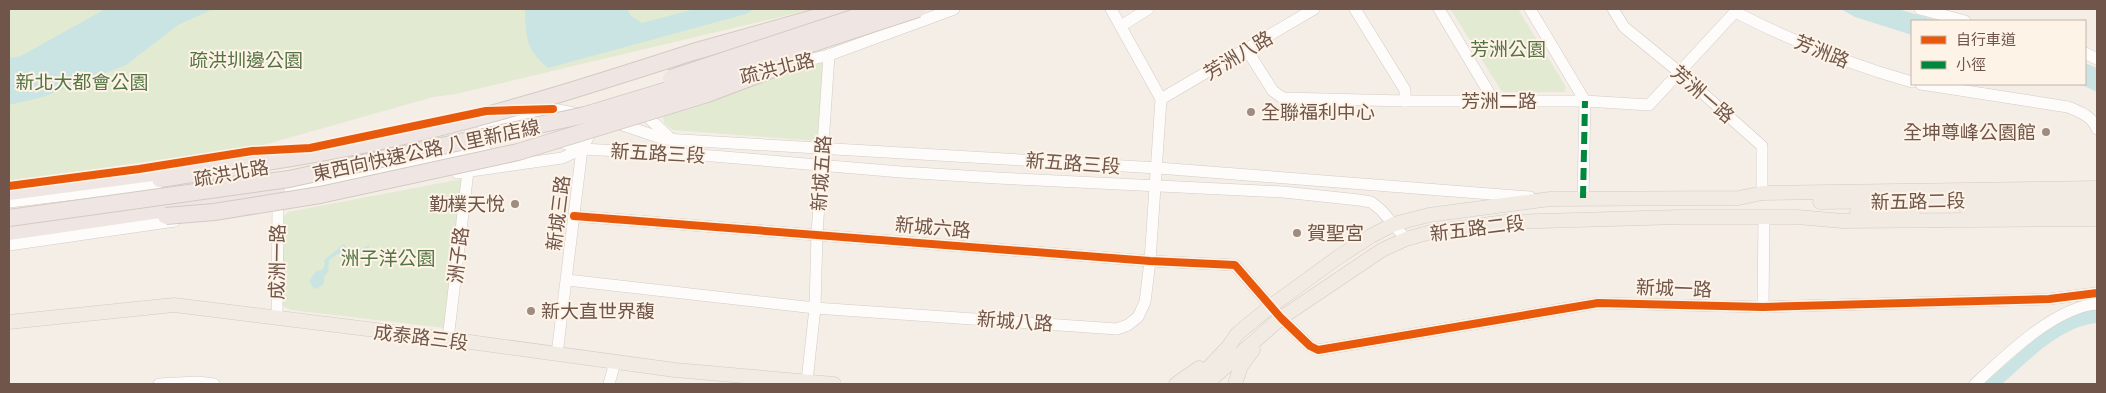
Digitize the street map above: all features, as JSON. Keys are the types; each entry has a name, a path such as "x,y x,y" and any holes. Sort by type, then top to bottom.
{"highway":[{"path":"9,200 305,156 421,132 534,102 693,52 846,9"},
{"name":"東西向快速公路 八里新店線","path":"9,210 293,171 450,137 537,116 652,84 880,9"},
{"path":"9,240 166,216 214,212 320,195 518,152 707,94 861,36 914,10"},
{"name":"東西向快速公路 八里新店線","path":"9,218 289,179 585,115 701,80 914,10"},
{"path":"9,192 262,157 295,161"},
{"path":"9,232 166,209 277,189"}],"main road":[{"name":"新五路二段","path":"1739,198 1762,193 2097,188"},
{"name":"新五路二段","path":"1193,384 1229,346 1237,334 1271,306 1351,249 1394,224 1429,215 1550,199 1583,198 1739,198 1759,202 2097,210"},
{"name":"新五路二段","path":"1797,217 1825,212 1906,206 2097,199"},
{"name":"新五路二段","path":"1206,384 1281,318 1382,250 1406,239 1458,228 1505,222 1670,217 1797,217 1843,221 2097,219"},
{"name":"成泰路三段","path":"9,322 174,305 448,339 674,370 834,384"},
{"path":"1235,384 1241,366 1281,318"},
{"path":"1176,384 1193,373 1237,334"}],"street":[{"name":"疏洪北路","path":"9,245 278,205 414,183 468,171 562,158 582,149 599,117 612,104 656,97 829,55 954,9"},
{"path":"1111,9 1162,100"},
{"path":"1121,26 1148,9"},
{"name":"芳洲八路","path":"1162,100 1314,9"},
{"path":"1355,9 1405,90 1405,101"},
{"path":"1439,9 1494,101"},
{"name":"芳洲一路","path":"1613,9 1624,27 1679,72 1762,146 1762,193"},
{"path":"1920,9 1961,20"},
{"path":"1533,10 1584,101 1583,198"},
{"name":"芳洲二路","path":"1247,50 1273,91 1283,98 1405,101 1584,101 1649,105 1735,12"},
{"name":"芳洲路","path":"1735,12 1799,43 1858,66 1911,82"},
{"name":"新城五路","path":"807,381 815,308 817,234 829,55"},
{"path":"1927,85 2068,107 2086,115 2095,124 2097,129"},
{"path":"656,97 649,109 651,120 671,139"},
{"name":"新城八路","path":"567,280 815,308 1117,329 1128,325 1138,317 1145,302 1158,168 1162,100"},
{"name":"疏洪北路","path":"9,200 184,181 295,161 553,109 599,117"},
{"name":"新五路三段","path":"599,117 664,139 1158,168 1550,199"},
{"name":"疏洪北路","path":"9,224 277,189 517,145 563,143 582,149"},
{"path":"517,145 547,160"},
{"name":"新五路三段","path":"582,149 713,156 911,173 1283,192 1358,200 1371,202 1394,224 1406,239"},
{"name":"新城三路","path":"556,354 567,280 582,149"},
{"name":"洲子路","path":"448,339 468,171"},
{"name":"成洲一路","path":"276,318 278,205"},
{"name":"新城六路","path":"574,216 1235,265 1271,306"},
{"path":"1763,307 1764,217"},
{"name":"新城一路","path":"1271,306 1310,346 1318,350 1598,302 1763,307 2049,299 2097,293"},
{"path":"1975,384 2005,357 2053,320 2087,305 2097,304"},
{"path":"609,384 615,362"},
{"path":"159,384 198,382 214,384"}],"green space":[{"name":"新北大都會公園","path":"9,9 813,9 456,94 433,97 260,146 9,181"},
{"name":"芳洲公園","path":"1518,9 1566,87 1564,92 1502,92 1451,10"},
{"path":"823,62 817,141 673,130 664,123 663,115"},
{"name":"洲子洋公園","path":"462,179 445,328 291,310 282,306 284,216 288,212"}],"water":[{"path":"105,9 213,9 178,25 126,65 43,97 9,105 9,58 21,56"},
{"path":"525,9 627,9 631,16 642,23 695,9 754,9 746,14 548,68 535,55 528,41"},
{"path":"1841,9 1898,9 1936,20 1911,20 1911,35 1855,17"},
{"path":"2086,63 2097,68 2097,92 2082,85 2086,85"},
{"path":"344,244 348,251 353,253 369,245 369,249 351,258 337,254 329,260 328,272 324,277 324,283 314,289 309,281 316,271 322,270 325,264 324,260"},
{"path":"2083,310 2097,310 2097,323 2071,331 2058,338 2034,355 2002,384 1983,384 2044,331"}],"marked path":[{"path":"1583,198 1585,101"}],"cycle path":[{"path":"9,186 139,169 252,151 310,148 486,111 553,109"},
{"path":"574,216 1150,261 1235,265 1281,318 1310,346 1318,350 1598,303 1763,307 2049,299 2097,293"}],"place":[{"name":"全聯福利中心","path":"1251,112"},
{"name":"全坤尊峰公園館","path":"2046,132"},
{"name":"勤樸天悅","path":"515,204"},
{"name":"賀聖宮","path":"1297,233"},
{"name":"新大直世界馥","path":"531,311"}],"park label":[{"name":"疏洪圳邊公園","path":"246,60"}]}
